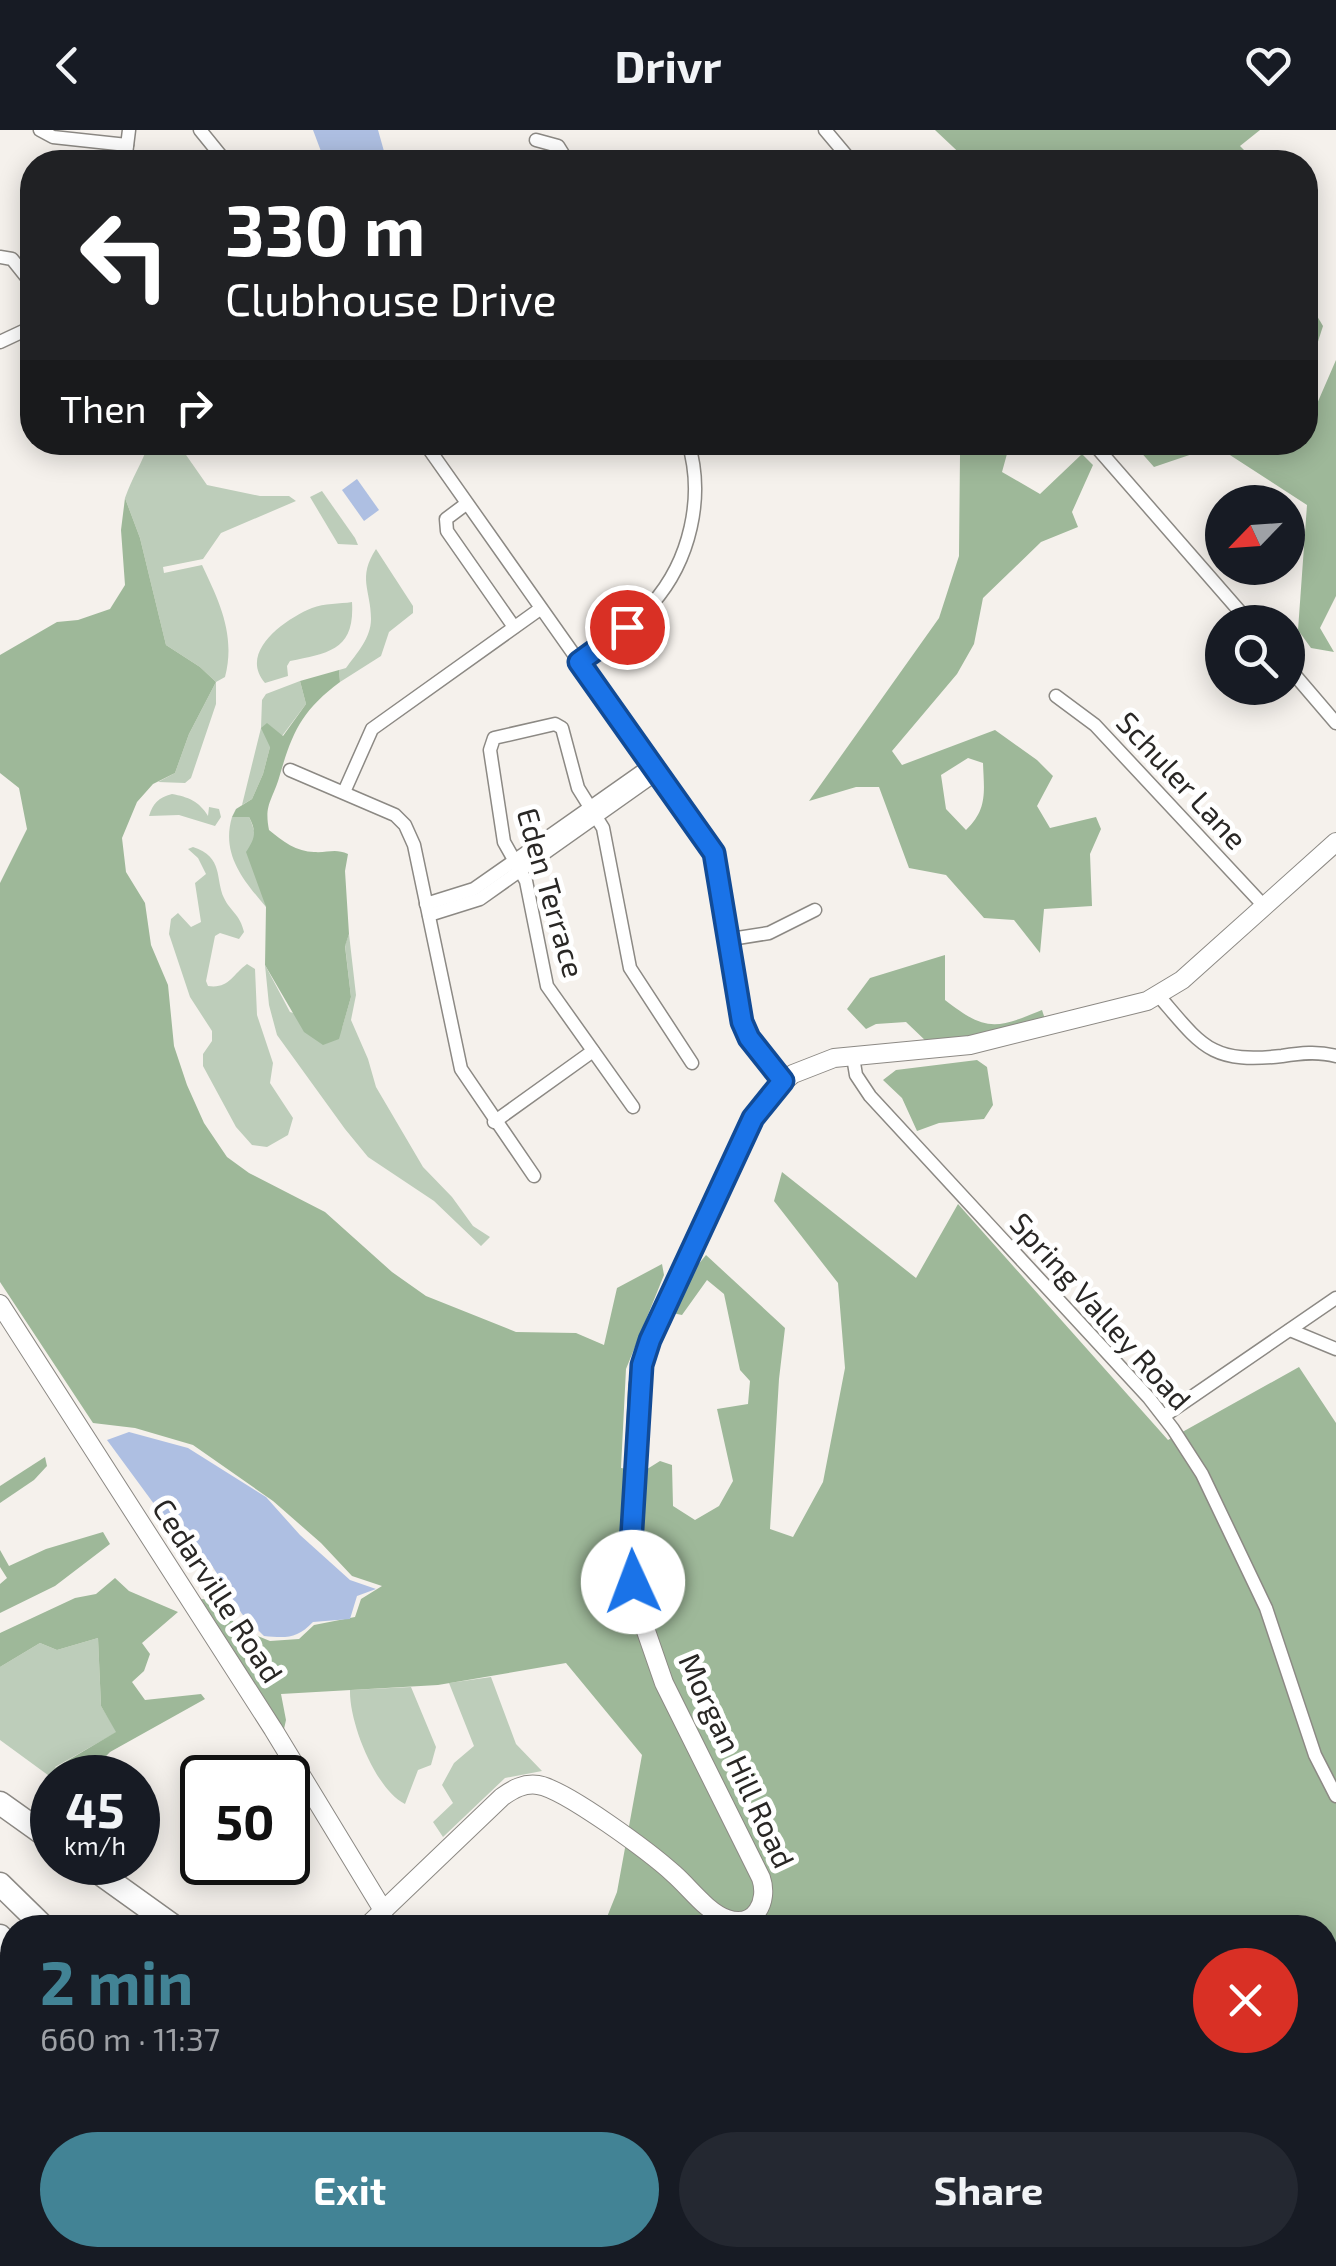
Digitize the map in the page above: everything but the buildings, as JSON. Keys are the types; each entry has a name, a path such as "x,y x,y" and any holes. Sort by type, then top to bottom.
{"highway":[{"path":"0,1803 30,1824"},
{"path":"0,1884 32,1915"},
{"path":"116,1885 158,1915"}],"main road":[{"name":"Morgan Hill Road","path":"752,1915 765,1895 761,1878 651,1653 637,1604 631,1545 638,1386 647,1348 753,1118 783,1081 818,1062 970,1045 1128,1007 1158,996 1182,980 1336,842"},
{"name":"Cedarville Road","path":"0,1304 273,1730 385,1915"},
{"name":"Morgan Hill Road","path":"391,1915 502,1797 532,1784 563,1795 643,1850 721,1915"}],"street":[{"path":"40,130 53,137 127,146"},
{"path":"126,150 129,130"},
{"path":"200,130 216,150"},
{"path":"825,130 842,150"},
{"path":"536,140 560,150"},
{"path":"433,455 714,853 745,1030 783,1081"},
{"path":"579,662 653,603 674,571 687,542 694,512 690,455"},
{"path":"1103,455 1234,605"},
{"path":"466,504 446,520 448,531 514,627"},
{"path":"344,792 372,729 540,609"},
{"path":"1305,686 1336,722"},
{"name":"Schuler Lane","path":"1056,696 1095,725 1264,906"},
{"name":"Eden Terrace","path":"593,812 578,788 562,728 554,724 494,738 490,750 504,842 526,881 547,986 634,1107"},
{"path":"427,909 517,865 593,812 642,770 656,769"},
{"path":"290,770 395,815 405,824 414,845 460,1069 534,1176"},
{"path":"593,812 603,828 630,968 692,1063"},
{"path":"731,939 769,933 814,910"},
{"path":"1158,996 1195,1038 1220,1054 1245,1058 1318,1052 1336,1056"},
{"path":"494,1122 593,1051"},
{"name":"Spring Valley Road","path":"853,1057 856,1075 870,1096 1164,1416 1202,1474 1262,1599 1315,1755 1336,1796"},
{"path":"1164,1416 1336,1298"},
{"path":"1290,1330 1336,1349"}],"green space":[{"path":"935,130 1260,130 1240,146 1244,150 956,150"},
{"path":"1336,360 1336,596 1320,628 1334,652 1311,648 1305,640 1305,605 1300,605 1301,585 1305,585 1305,485 1276,485 1230,455 1318,455 1318,401"},
{"path":"144,455 186,455 207,485 260,496 289,496 296,501 221,533 203,559 163,567 164,573 202,565 208,578 227,633 225,677 216,682 166,645 140,538 125,498"},
{"path":"960,455 1007,455 1002,472 1040,494 1081,455 1093,465 1072,512 1078,527 1041,542 983,598 974,644 957,674 892,751 902,765 995,730 1053,776 1037,806 1050,828 1096,817 1101,829 1090,854 1092,906 1044,909 1040,953 1014,920 984,918 946,875 909,868 879,787 856,787 809,801 939,618 959,556","holes":["968,758 983,763 984,791 978,815 966,830 946,809 941,775"]},
{"path":"1143,455 1189,455 1154,467"},
{"path":"322,491 358,545 338,544 310,497"},
{"path":"125,498 140,538 166,645 216,682 189,734 175,773 153,784 137,802 122,838 126,872 145,903 151,945 168,985 174,1046 204,1123 227,1157 249,1173 325,1212 392,1272 426,1296 516,1332 576,1333 604,1345 617,1288 662,1264 664,1275 626,1369 621,1468 644,1471 660,1461 672,1465 673,1506 695,1520 719,1506 733,1481 717,1409 748,1404 750,1381 740,1370 724,1294 707,1280 682,1315 672,1313 706,1255 785,1328 770,1529 793,1537 823,1482 845,1368 838,1283 774,1201 782,1172 916,1278 958,1204 1168,1440 1299,1367 1336,1423 1336,1915 608,1915 617,1892 642,1755 566,1663 438,1685 281,1694 284,1729 201,1599 214,1600 240,1629 270,1641 299,1639 314,1625 355,1617 361,1599 382,1586 352,1576 273,1501 193,1445 135,1428 93,1423 0,1282 0,883 27,829 19,788 0,773 0,655 57,622 78,620 110,609 125,585 121,530"},
{"path":"376,549 413,606 413,613 389,632 381,656 340,682 339,670 346,668 369,633 366,576"},
{"path":"352,602 352,618 344,640 328,651 290,661 288,676 265,683 257,660 278,628 312,608"},
{"path":"339,670 340,682 307,713 294,735 267,815 269,830 296,848 348,854 345,871 349,934 345,946 351,997 339,1039 323,1045 304,1032 265,965 266,907 246,852 254,831 249,817 232,817 236,809 252,799 263,774 270,747 261,728 267,723 283,736 306,704 300,681"},
{"path":"300,681 306,704 270,747 252,799 242,805 261,728 262,700 266,694"},
{"path":"216,682 216,704 191,778 185,783 158,782 175,773 189,734"},
{"path":"172,794 193,800 208,816 209,807 219,809 221,817 215,826 179,815 149,816 157,802"},
{"path":"232,817 249,817 253,827 266,907 236,866 229,843"},
{"path":"193,847 214,863 224,898 244,932 239,939 220,933 215,936 206,981 208,986 221,985 247,964 255,969 257,1015 273,1063 270,1083 293,1118 288,1135 267,1147 252,1145 236,1127 203,1066 212,1031 190,997 169,934 171,919 178,913 191,927 201,922 195,883 206,874 188,849"},
{"path":"349,934 356,995 351,1020 376,1087 423,1167 473,1226 490,1237 481,1246 434,1201 368,1157 277,1035 265,965 290,1012 342,1028 351,997 345,945"},
{"path":"945,955 945,1000 971,1018 1002,1024 1042,1010 1045,1019 959,1041 928,1043 906,1022 876,1024 866,1029 847,1009 870,978"},
{"path":"977,1060 987,1067 993,1105 984,1119 939,1123 917,1131 902,1098 883,1080 896,1070"},
{"path":"45,1457 47,1466 34,1480 0,1503 0,1486"},
{"path":"103,1532 110,1544 55,1586 0,1613 0,1584 7,1578 0,1567 0,1550 9,1566 46,1549"},
{"path":"115,1578 129,1591 178,1612 142,1643 150,1654 144,1671 132,1682 145,1700 201,1694 205,1699 107,1755 77,1755 116,1732 101,1706 98,1638 57,1650 40,1643 0,1667 0,1633 75,1598 96,1594"},
{"path":"98,1638 101,1706 117,1732 76,1755 30,1755 30,1762 0,1740 0,1667 40,1643 57,1650"},
{"path":"491,1677 516,1744 542,1771 505,1778 443,1837 433,1822 453,1803 442,1785 454,1763 474,1746 449,1683"},
{"path":"411,1687 436,1747 431,1765 418,1770 405,1804 374,1770 359,1736 350,1690"}],"water":[{"path":"313,130 378,130 384,150 320,150"},
{"path":"357,479 379,510 364,521 342,490"},
{"path":"129,1432 188,1448 266,1497 300,1535 350,1580 376,1589 357,1596 350,1619 313,1622 291,1636 264,1636 242,1614 211,1564 168,1523 107,1440"}],"route":[{"path":"627,627 579,662 714,853 742,1022 749,1038 783,1081 753,1118 642,1365 631,1545 633,1582"}]}
